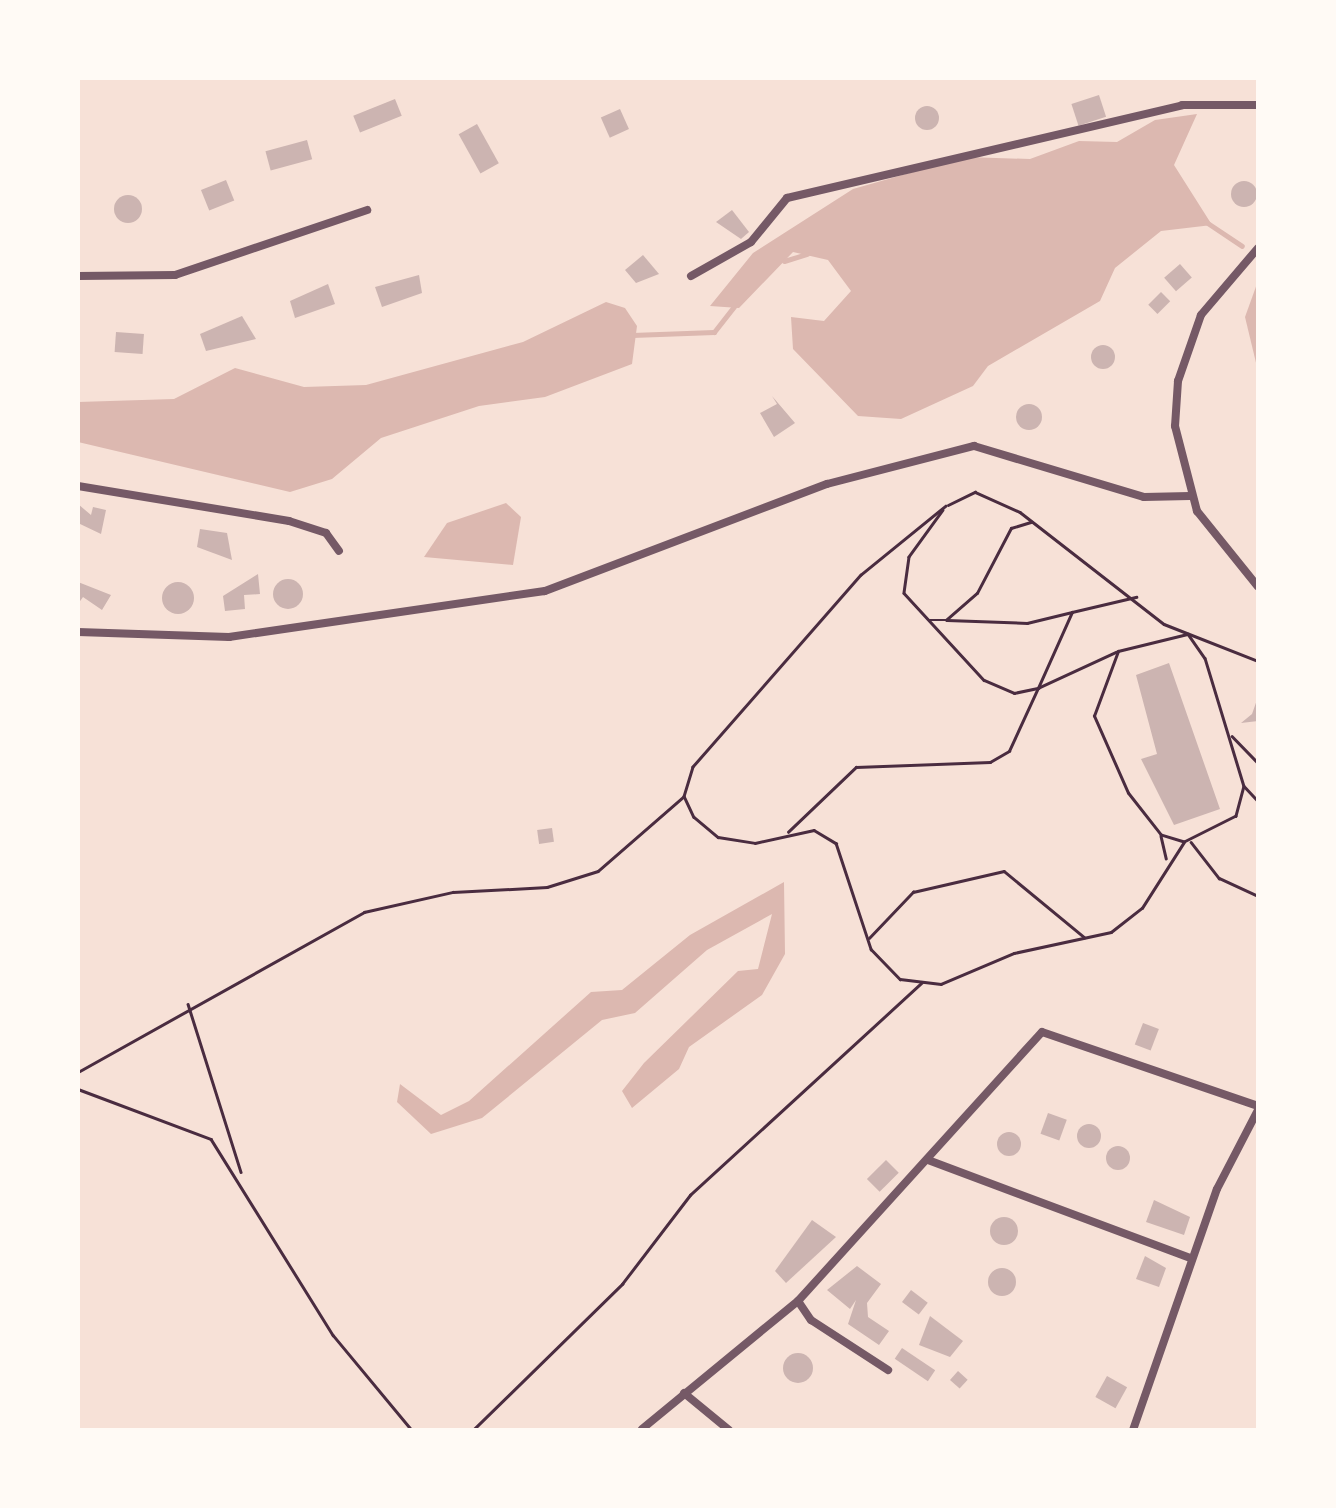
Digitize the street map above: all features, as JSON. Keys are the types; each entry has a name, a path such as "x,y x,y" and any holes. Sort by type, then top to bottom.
{"street":[{"path":"692,276 751,242 787,198 1182,105 1258,105"},
{"path":"78,276 175,275 367,210"},
{"path":"1258,248 1211,298 1178,380 1177,452 1190,496 1224,554 1258,587"},
{"path":"78,632 228,637 545,592 826,484 974,446 1144,497 1190,496"},
{"path":"78,486 289,521 326,533 339,551"},
{"path":"642,1429 798,1301 1042,1032 1258,1108 1190,1258 1133,1430"},
{"path":"928,1160 1190,1258"},
{"path":"798,1301 811,1320 888,1370"},
{"path":"684,1393 729,1430"}],"path":[{"path":"78,1072 188,1002 364,912 453,892 546,888 598,871 684,796 693,766 861,575 946,506 976,492 1033,522 1188,634 1258,661"},
{"path":"946,506 909,558 904,593 984,680 1014,692 1038,688 1118,651 1188,634"},
{"path":"946,620 977,593 1010,528 1033,522"},
{"path":"928,620 1028,623 1136,597"},
{"path":"787,833 856,767 1000,756 1038,688 1072,612"},
{"path":"1188,634 1229,733 1244,786 1258,801"},
{"path":"1118,651 1094,716 1128,793 1161,835 1166,859"},
{"path":"1229,733 1258,763"},
{"path":"684,796 718,837 755,843 814,830 836,843 868,939 900,979 942,984 1014,952 1111,932 1142,908 1166,859 1184,842 1236,816 1244,786"},
{"path":"1161,835 1184,842"},
{"path":"1190,840 1219,878 1258,896"},
{"path":"868,939 913,892 1004,870 1085,938"},
{"path":"473,1430 622,1284 690,1195 922,982"},
{"path":"188,1002 243,1178"},
{"path":"78,1089 211,1139 243,1178 333,1335 412,1430"}],"shaded area":[{"path":"1197,114 1174,165 1212,225 1161,231 1115,268 1100,301 988,366 973,386 901,419 858,416 793,349 791,317 824,321 851,291 828,260 793,252 739,308 710,306 753,253 853,189 966,157 1030,159 1079,141 1117,142 1155,120"},
{"path":"1258,281 1258,371 1245,317"},
{"path":"606,302 625,308 637,326 632,364 545,397 479,406 381,438 332,479 290,492 78,442 78,402 174,399 235,368 304,387 366,385 523,342"},
{"path":"506,503 521,517 513,565 424,557 447,523"},
{"path":"784,882 785,954 762,995 689,1047 679,1069 632,1108 622,1091 644,1063 738,971 758,969 772,914 707,950 635,1013 602,1020 482,1118 431,1134 397,1102 400,1084 441,1115 469,1101 591,992 622,990 690,935"}],"building":[{"path":"1099,95 1106,117 1079,126 1071,104"},
{"path":"395,99 402,116 360,133 353,116"},
{"path":"927,106 939,118 927,130 915,118"},
{"path":"620,109 629,129 610,138 601,118"},
{"path":"477,124 499,163 480,174 459,134"},
{"path":"307,140 312,159 271,170 265,151"},
{"path":"226,180 234,200 209,211 201,190"},
{"path":"1244,181 1253,185 1257,194 1253,203 1244,207 1235,203 1231,194 1235,185"},
{"path":"128,195 138,199 142,209 138,219 128,223 118,219 114,209 118,199"},
{"path":"732,210 749,232 741,239 716,222"},
{"path":"643,255 659,274 636,283 625,270"},
{"path":"1180,264 1192,278 1176,291 1164,278"},
{"path":"419,275 422,293 382,307 375,287"},
{"path":"328,284 335,304 295,318 290,301"},
{"path":"1161,292 1170,301 1157,314 1148,305"},
{"path":"242,316 256,339 206,351 200,334"},
{"path":"116,332 144,334 143,354 115,352"},
{"path":"1103,345 1115,357 1103,369 1091,357"},
{"path":"772,396 795,423 774,437 760,413 777,404"},
{"path":"1029,404 1038,408 1042,417 1038,426 1029,430 1020,426 1016,417 1020,408"},
{"path":"78,504 91,515 93,507 106,510 101,534 78,523"},
{"path":"200,529 227,533 232,560 197,547"},
{"path":"258,574 260,594 244,595 245,609 225,611 223,596"},
{"path":"288,579 299,583 303,594 299,605 288,609 277,605 273,594 277,583"},
{"path":"78,582 111,595 102,610 83,597 78,604"},
{"path":"178,582 189,587 194,598 189,609 178,614 167,609 162,598 167,587"},
{"path":"1169,663 1220,809 1174,825 1141,759 1157,754 1136,675"},
{"path":"1258,697 1258,721 1241,723 1252,714"},
{"path":"552,828 554,842 539,844 537,830"},
{"path":"1143,1023 1159,1029 1151,1051 1135,1044"},
{"path":"1048,1113 1067,1120 1059,1141 1040,1134"},
{"path":"1089,1124 1101,1136 1089,1148 1077,1136"},
{"path":"1009,1132 1021,1144 1009,1156 997,1144"},
{"path":"1118,1146 1127,1149 1127,1167 1118,1170 1109,1167 1106,1158 1109,1149"},
{"path":"886,1160 899,1173 880,1192 867,1179"},
{"path":"1154,1200 1190,1217 1184,1235 1146,1222"},
{"path":"1004,1217 1014,1221 1018,1231 1014,1241 1004,1245 994,1241 990,1231 994,1221"},
{"path":"812,1220 836,1237 786,1283 775,1271"},
{"path":"1145,1256 1166,1268 1159,1287 1136,1279"},
{"path":"857,1266 881,1284 867,1303 868,1317 889,1331 879,1345 848,1324 856,1300 850,1309 827,1290"},
{"path":"1002,1268 1012,1272 1016,1282 1012,1292 1002,1296 992,1292 988,1282 992,1272"},
{"path":"911,1290 928,1303 919,1315 902,1302"},
{"path":"930,1316 963,1341 950,1357 919,1345"},
{"path":"902,1348 935,1370 928,1381 895,1359"},
{"path":"798,1353 809,1357 813,1368 809,1379 798,1383 787,1379 783,1368 787,1357"},
{"path":"958,1371 968,1380 960,1389 950,1380"},
{"path":"1107,1376 1127,1387 1115,1408 1095,1397"}],"waterway":[{"path":"1206,222 1242,246"},
{"path":"784,261 807,254"},
{"path":"632,335 714,332 737,303"}]}
